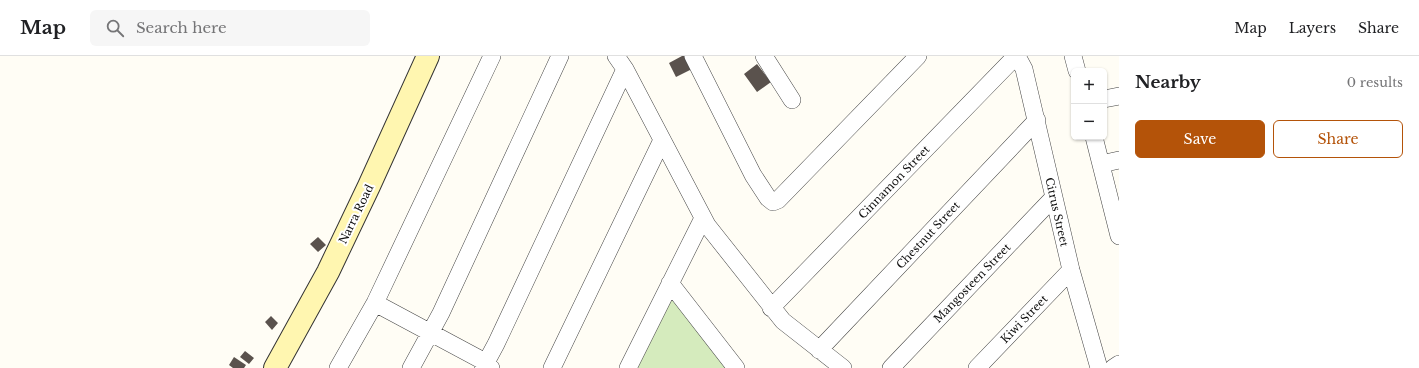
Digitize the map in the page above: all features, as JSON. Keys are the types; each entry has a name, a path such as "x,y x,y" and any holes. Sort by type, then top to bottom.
{"street":[{"name":"Narra Road","path":"275,368 331,264 369,186 428,56"},
{"path":"338,368 375,302 492,56"},
{"path":"411,368 441,313 560,56"},
{"path":"693,56 753,175 768,198 773,202 778,200 918,56"},
{"path":"764,56 792,100"},
{"name":"Citrus Street","path":"1016,56 1024,69 1071,270 1099,368"},
{"name":"Cinnamon Street","path":"771,308 1016,56"},
{"path":"1073,56 1076,68"},
{"path":"375,302 431,332 487,366 620,63"},
{"path":"620,63 707,225 771,308 783,321 843,368"},
{"path":"1107,98 1119,96"},
{"name":"Chestnut Street","path":"819,350 1036,120"},
{"path":"552,368 662,140"},
{"path":"1095,140 1118,229"},
{"path":"1101,164 1119,160"},
{"name":"Mangosteen Street","path":"891,368 1054,197"},
{"path":"628,368 703,218"},
{"name":"Kiwi Street","path":"977,368 1071,270"},
{"path":"670,283 736,368"},
{"path":"1113,368 1119,364"}],"green space":[{"path":"668,294 728,368 632,368"}],"building":[{"path":"682,56 685,56 692,69 676,77 669,63"},
{"path":"757,64 771,82 757,92 744,74"},
{"path":"318,237 326,245 318,252 310,244"},
{"path":"271,316 278,323 272,330 265,322"},
{"path":"245,351 254,358 249,364 240,357"},
{"path":"234,357 246,365 244,368 233,368 229,365"}]}
